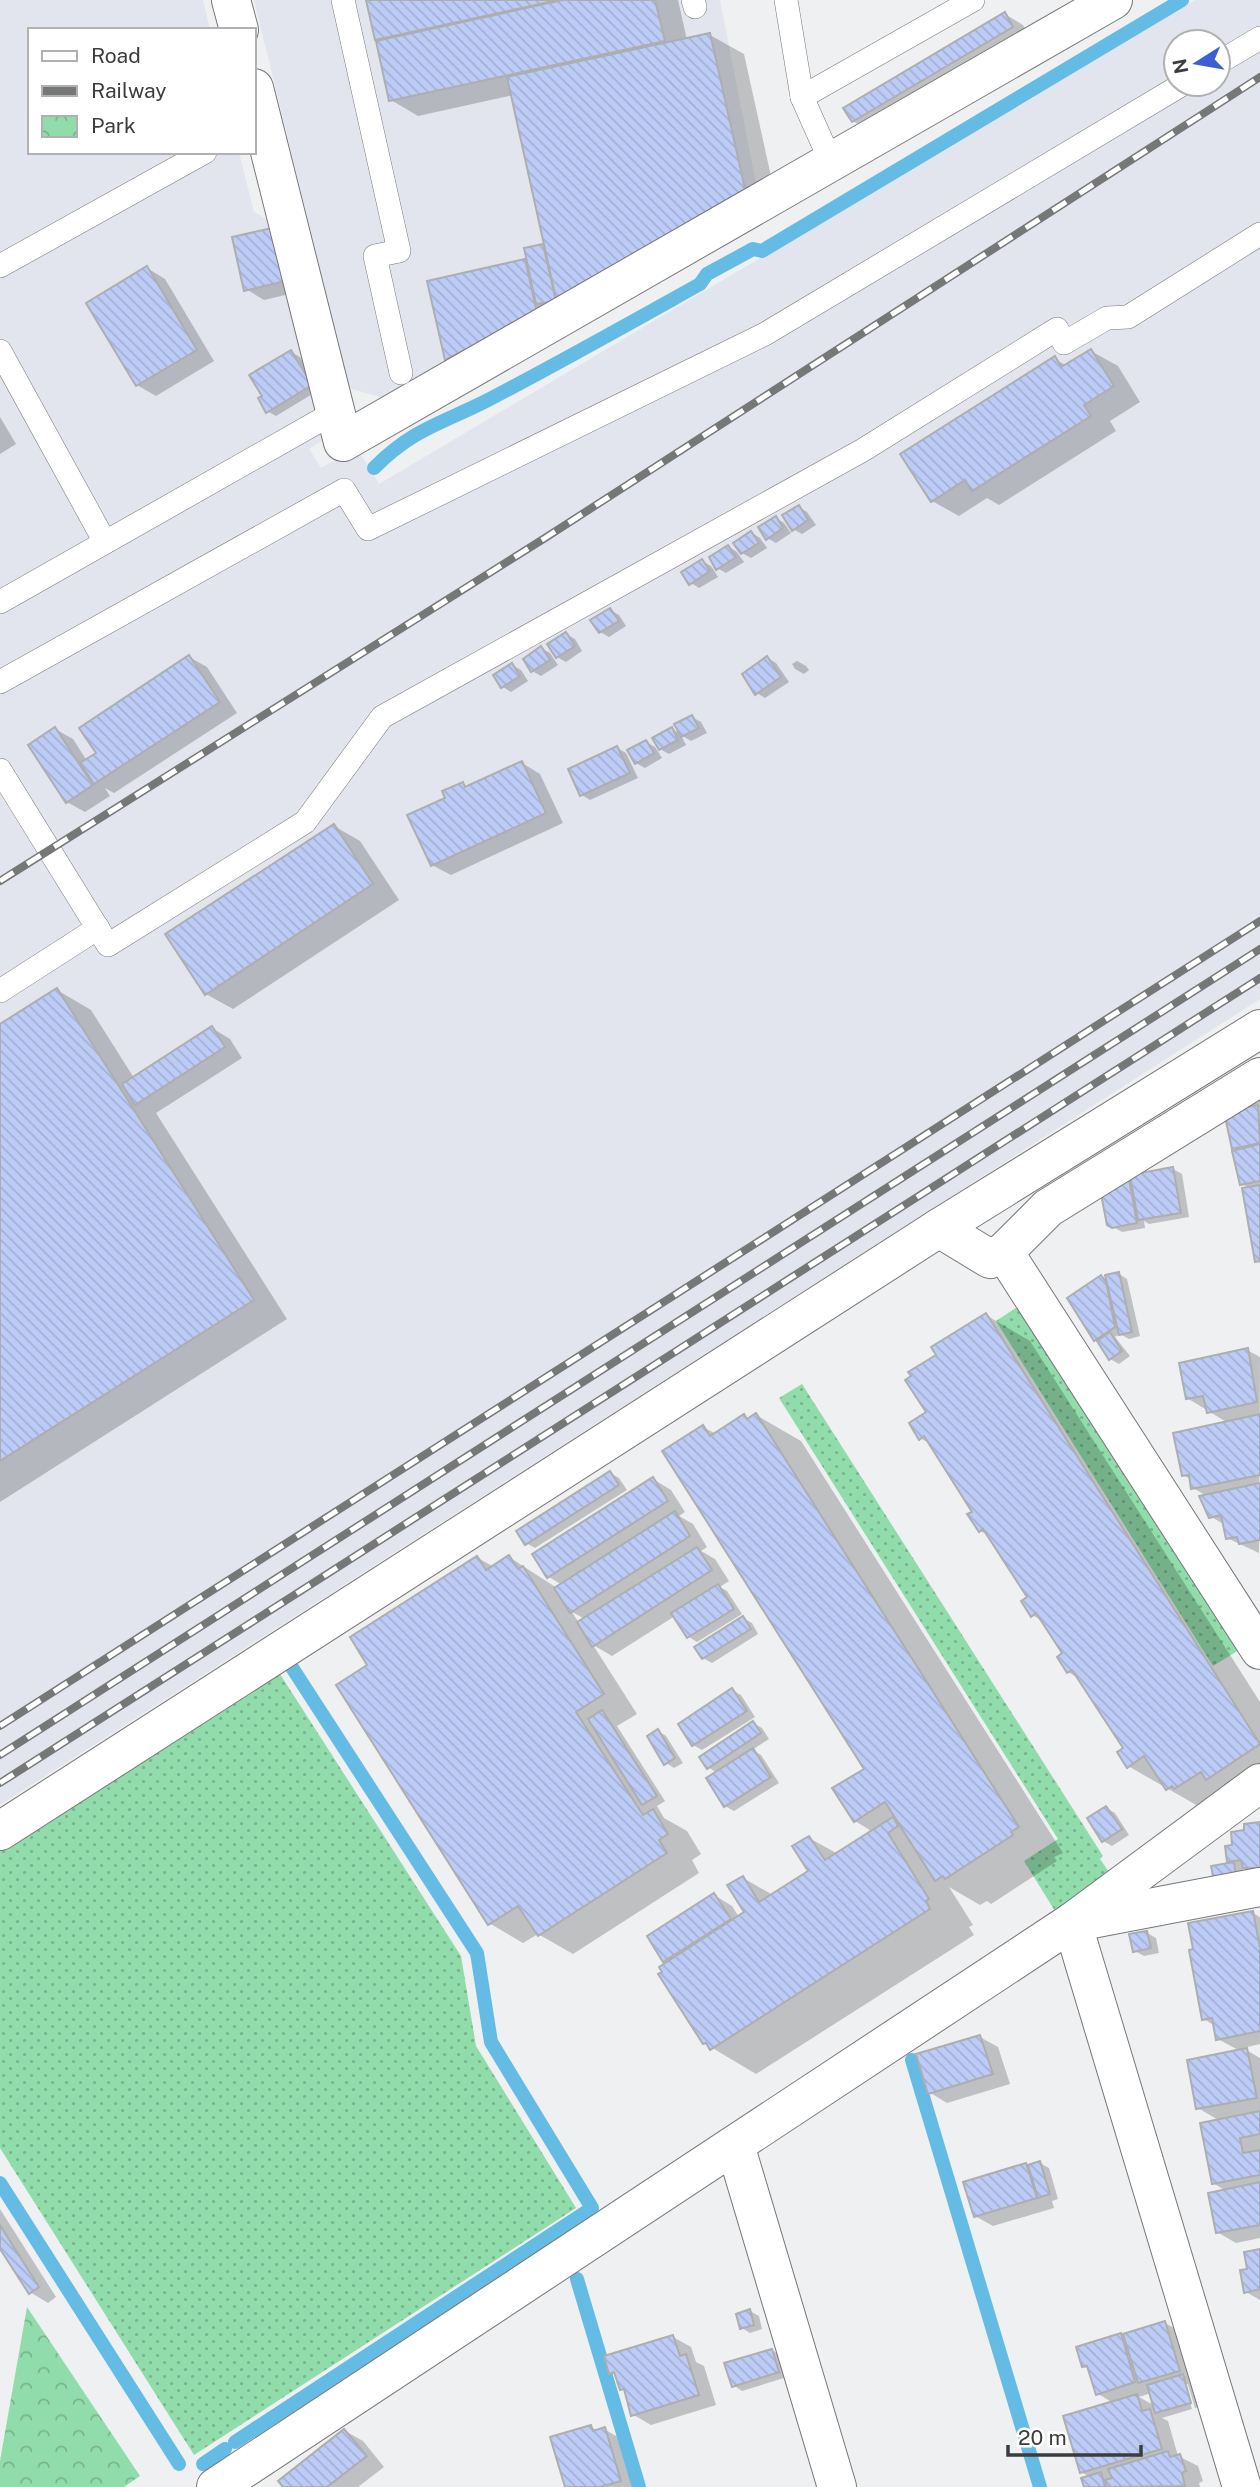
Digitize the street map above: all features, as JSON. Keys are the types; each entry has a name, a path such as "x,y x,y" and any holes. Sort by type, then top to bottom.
{"street":[{"path":"231,0 238,28"},
{"path":"256,111 342,442 1113,0"},
{"path":"0,1830 939,1228 1260,1028"},
{"path":"939,1228 990,1259 1004,1252 1048,1209 1260,1077"},
{"path":"1004,1252 1260,1650"},
{"path":"224,2485 1072,1922 1260,1783"},
{"path":"1072,1922 1260,1887"},
{"path":"1072,1922 1242,2487"},
{"path":"735,2145 837,2487"}],"lane":[{"path":"343,0 399,251 375,256 401,373"},
{"path":"786,0 802,97 831,162"},
{"path":"802,97 973,0"},
{"path":"1232,55 1260,38"},
{"path":"0,682 344,490 368,529 765,334 1162,97"},
{"path":"0,266 201,154"},
{"path":"0,770 108,945 305,822 382,717 863,450 1057,329 1064,343 1107,318 1128,317 1260,234"},
{"path":"0,351 105,542"},
{"path":"0,601 335,412"},
{"path":"0,991 98,928"}],"shaded area":[{"path":"0,0 203,0 210,28 28,28 28,154 240,154 254,212 280,227 329,436 309,449 321,468 357,448 379,484 1195,0 1260,0 1260,999 0,1805"},
{"path":"254,0 720,0 758,194 393,401 349,388"}],"green space":[{"path":"1022,1304 1239,1650 1213,1666 996,1321"},
{"path":"802,1384 1103,1856 1100,1859 1111,1875 1055,1911 1024,1861 1058,1839 779,1398"},
{"path":"278,1671 461,1956 476,2046 576,2208 194,2455 0,2148 0,1849"},
{"path":"27,2307 140,2476 124,2487 0,2487 0,2461"}],"building":[{"path":"366,0 558,0 375,40"},
{"path":"563,0 655,0 665,41 389,101 376,41"},
{"path":"1005,12 1013,27 852,122 843,108"},
{"path":"710,33 745,189 556,299 507,77"},
{"path":"272,228 285,281 244,291 232,237"},
{"path":"543,244 556,301 536,304 524,248"},
{"path":"525,259 537,313 445,360 427,281"},
{"path":"147,266 197,350 136,386 86,303"},
{"path":"1091,349 1114,386 1084,405 1091,416 972,491 965,480 931,502 900,454 1055,356 1061,367"},
{"path":"291,350 312,385 266,413 258,398 262,396 249,375"},
{"path":"799,505 808,520 792,531 782,515"},
{"path":"776,516 783,528 766,540 758,527"},
{"path":"751,531 759,543 741,554 733,543"},
{"path":"728,545 736,557 716,570 709,557"},
{"path":"702,559 710,571 689,585 681,572"},
{"path":"610,608 619,621 599,633 590,620"},
{"path":"566,632 575,646 556,658 547,644"},
{"path":"541,646 550,660 531,672 523,659"},
{"path":"189,655 220,702 94,784 80,763 96,753 79,728"},
{"path":"767,656 781,677 755,695 742,674"},
{"path":"512,663 520,676 501,688 493,675"},
{"path":"692,715 699,728 681,737 674,724"},
{"path":"55,727 93,785 66,803 28,745"},
{"path":"672,727 678,740 659,750 652,738"},
{"path":"646,740 654,753 635,764 627,750"},
{"path":"617,746 630,773 580,796 568,769"},
{"path":"522,761 546,813 431,866 407,815 445,798 442,791 463,782 465,787"},
{"path":"334,824 373,884 205,995 165,934"},
{"path":"57,988 254,1300 0,1461 0,1024"},
{"path":"212,1026 225,1047 135,1105 122,1084"},
{"path":"1258,1105 1260,1143 1232,1149 1224,1112"},
{"path":"1260,1144 1260,1181 1240,1185 1232,1151"},
{"path":"1173,1167 1181,1213 1138,1220 1130,1175"},
{"path":"1129,1179 1137,1223 1112,1228 1107,1225 1101,1194"},
{"path":"1260,1185 1260,1261 1255,1262 1242,1188"},
{"path":"1119,1272 1132,1332 1119,1335 1105,1275"},
{"path":"1101,1275 1106,1282 1115,1327 1094,1341 1067,1298"},
{"path":"986,1313 1260,1744 1206,1780 1201,1772 1174,1789 1172,1786 1166,1790 1144,1756 1127,1768 1117,1752 1123,1748 1072,1670 1067,1673 1057,1657 1062,1653 1036,1613 1031,1617 1021,1601 1027,1597 983,1529 979,1532 967,1514 972,1512 924,1436 919,1440 909,1423 926,1412 905,1380 911,1376 908,1372 936,1355 931,1347"},
{"path":"1110,1332 1122,1351 1109,1360 1097,1341"},
{"path":"1248,1348 1257,1402 1207,1413 1203,1396 1186,1399 1179,1363"},
{"path":"756,1413 1019,1827 1011,1832 1013,1835 945,1879 943,1876 935,1881 885,1802 854,1822 832,1788 864,1769 662,1451 703,1425 710,1436 744,1414 747,1419"},
{"path":"1260,1414 1260,1475 1191,1489 1189,1475 1182,1476 1173,1433"},
{"path":"610,1471 619,1485 525,1545 516,1531"},
{"path":"653,1477 668,1501 547,1578 532,1554"},
{"path":"1260,1483 1260,1540 1239,1544 1237,1537 1226,1539 1221,1515 1209,1518 1199,1496"},
{"path":"675,1511 690,1536 570,1613 554,1588"},
{"path":"697,1547 712,1570 592,1647 577,1622"},
{"path":"509,1555 518,1569 523,1566 604,1694 576,1712 643,1815 653,1809 668,1834 659,1840 667,1853 538,1936 518,1906 488,1925 336,1685 367,1665 350,1637 477,1556 486,1570"},
{"path":"718,1584 734,1609 687,1638 671,1613"},
{"path":"743,1616 751,1629 702,1659 694,1647"},
{"path":"732,1688 747,1711 692,1746 678,1724"},
{"path":"602,1710 657,1796 642,1805 588,1719"},
{"path":"753,1721 761,1733 707,1769 699,1757"},
{"path":"658,1729 675,1758 664,1765 647,1736"},
{"path":"753,1748 771,1777 724,1807 706,1778"},
{"path":"1106,1806 1122,1829 1102,1842 1087,1818"},
{"path":"893,1817 898,1826 888,1833 929,1899 926,1901 930,1909 710,2050 706,2043 703,2044 658,1974 662,1972 659,1967 744,1912 727,1885 743,1876 759,1902 808,1871 792,1846 809,1836 825,1860"},
{"path":"1260,1822 1260,1868 1243,1868 1241,1860 1227,1862 1225,1846 1232,1845 1231,1832 1244,1830 1244,1824"},
{"path":"1234,1862 1236,1877 1214,1881 1211,1866"},
{"path":"714,1893 731,1919 663,1962 647,1936"},
{"path":"1253,1911 1260,1948 1260,2031 1216,2040 1212,2018 1202,2020 1189,1950 1193,1949 1188,1923"},
{"path":"1147,1931 1151,1948 1133,1952 1129,1934"},
{"path":"980,2035 993,2074 928,2094 916,2054"},
{"path":"1247,2048 1257,2098 1196,2109 1187,2060"},
{"path":"1260,2111 1260,2134 1240,2138 1243,2153 1260,2150 1260,2175 1212,2184 1200,2123"},
{"path":"1040,2161 1050,2194 1038,2198 1028,2165"},
{"path":"1026,2163 1037,2198 974,2217 963,2182"},
{"path":"1260,2182 1260,2225 1216,2233 1208,2193"},
{"path":"0,2225 39,2287 29,2294 0,2249"},
{"path":"1260,2249 1260,2289 1244,2293 1240,2270 1247,2269 1244,2252"},
{"path":"750,2309 754,2325 740,2329 736,2314"},
{"path":"1165,2321 1180,2371 1138,2383 1123,2334"},
{"path":"1121,2333 1135,2382 1096,2395 1087,2366 1082,2367 1076,2347"},
{"path":"673,2335 680,2356 686,2354 699,2395 631,2416 624,2389 620,2390 614,2372 609,2374 604,2356"},
{"path":"772,2349 779,2372 732,2387 724,2363"},
{"path":"1183,2374 1191,2403 1155,2413 1147,2385"},
{"path":"1137,2394 1142,2411 1150,2409 1162,2449 1080,2473 1063,2416"},
{"path":"591,2425 593,2431 605,2427 621,2481 600,2487 565,2487 550,2437"},
{"path":"344,2429 367,2456 327,2487 283,2487 278,2481"},
{"path":"1168,2451 1170,2457 1180,2454 1186,2471 1182,2473 1185,2486 1107,2487 1105,2480 1112,2478 1108,2469"},
{"path":"1101,2472 1105,2487 1084,2487 1081,2478"}],"waterway":[{"path":"374,468 415,435 488,400 594,343 700,284 707,274 753,249 762,251 1182,0"},
{"path":"235,2442 592,2208 491,2042 477,1953 291,1666"},
{"path":"912,2060 1040,2487"},
{"path":"0,2183 179,2464"},
{"path":"577,2279 639,2487"},
{"path":"203,2464 225,2449"}],"railway":[{"path":"0,881 545,538 1260,77"},
{"path":"0,1726 1260,921"},
{"path":"0,1755 1260,949"},
{"path":"0,1783 1260,978"}]}
